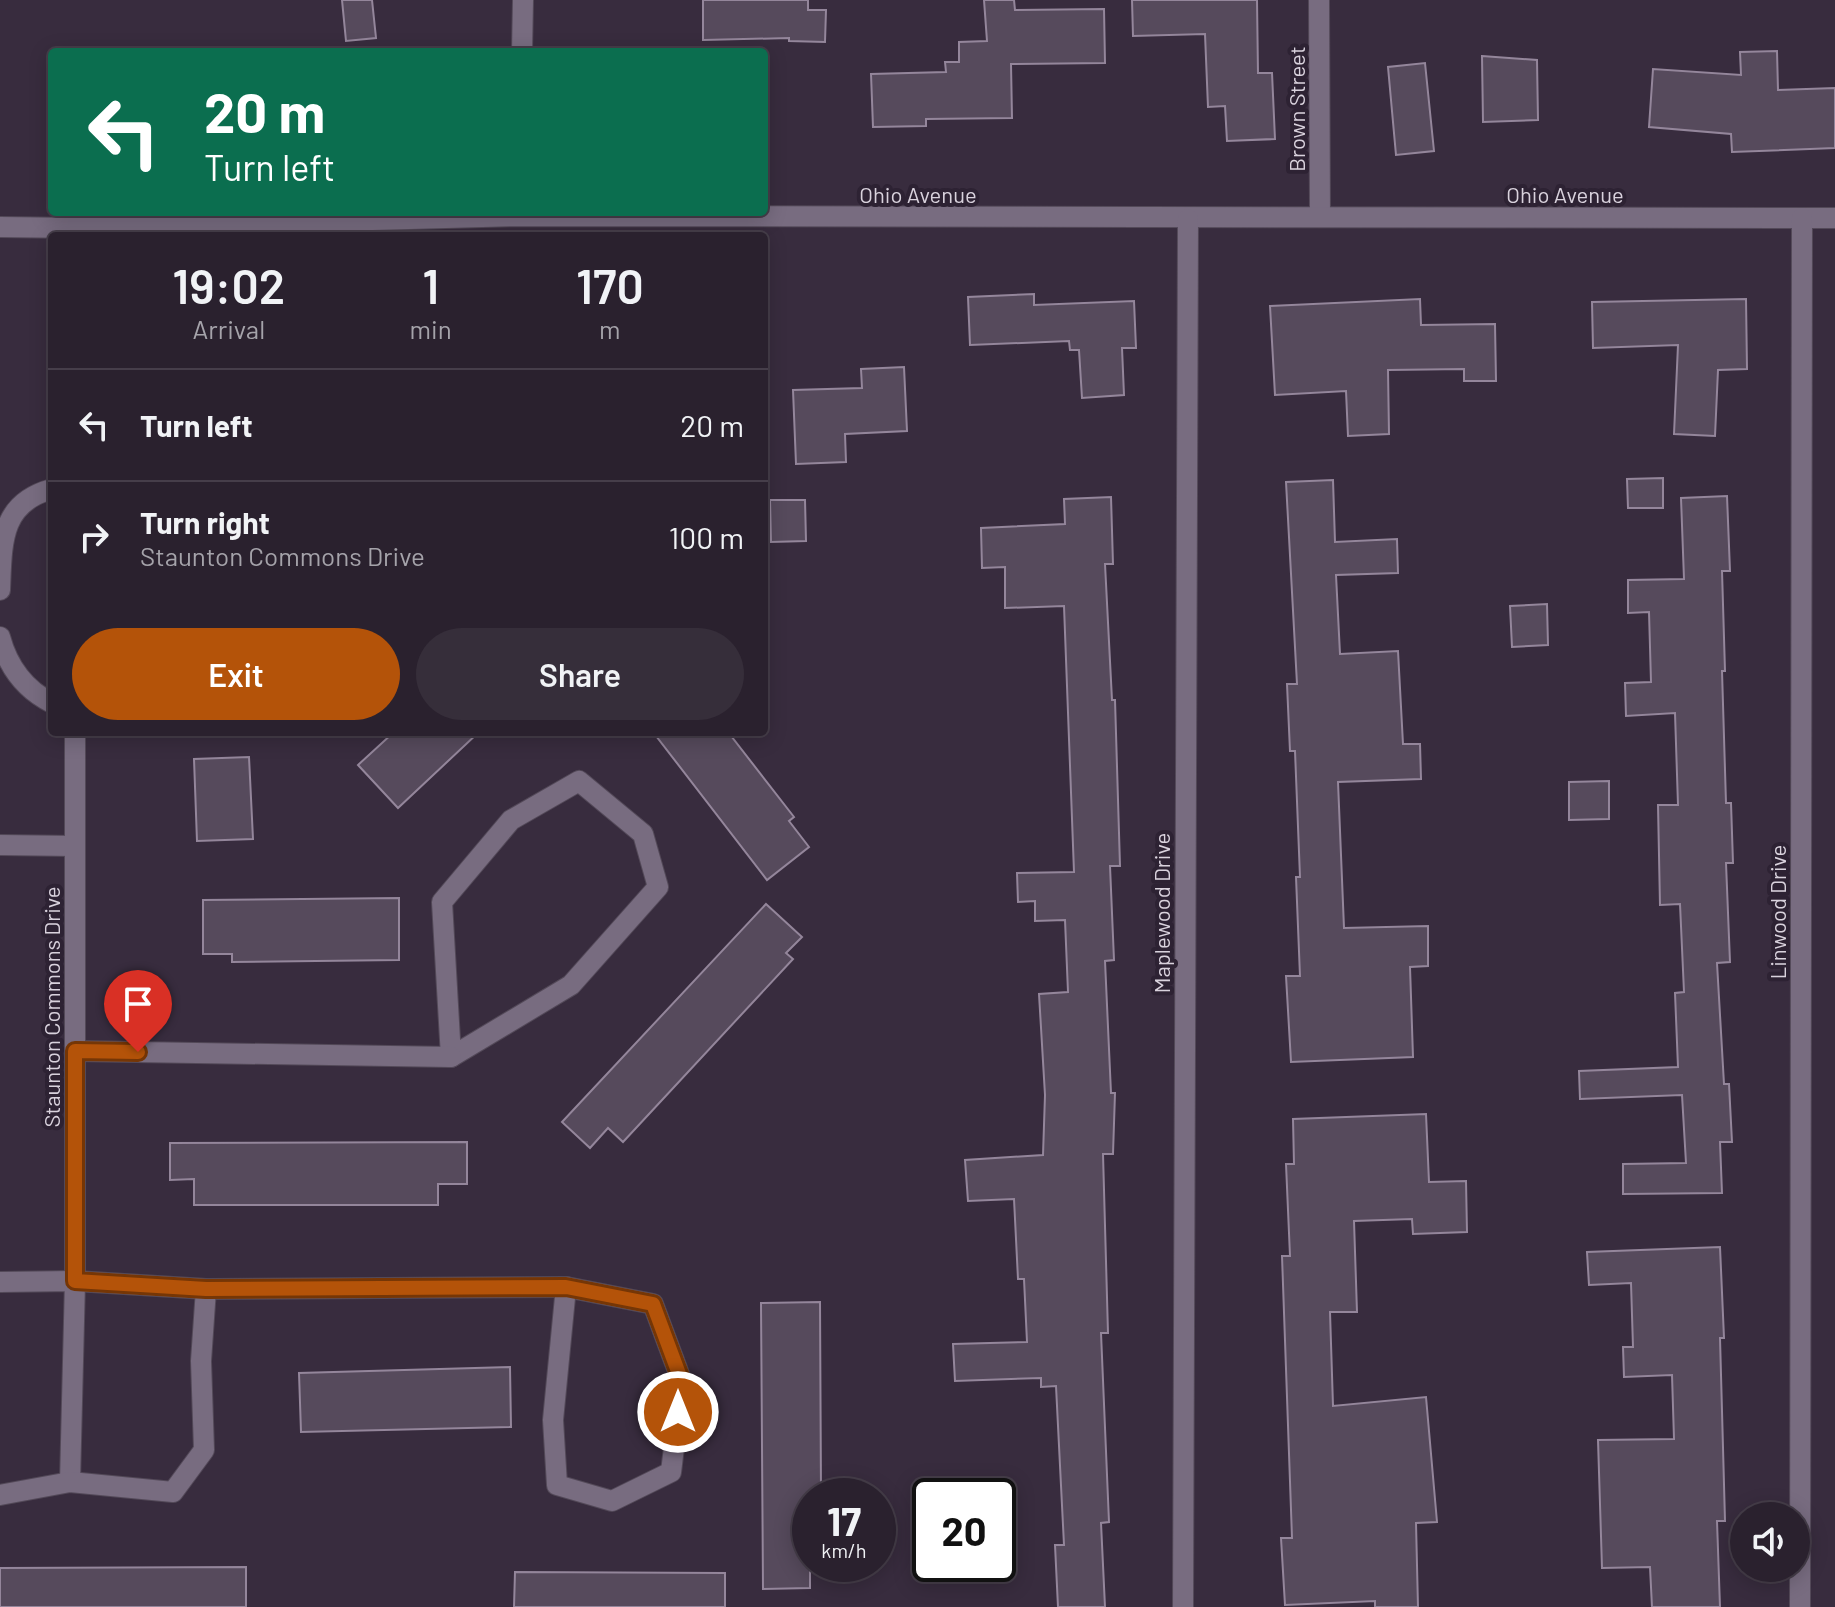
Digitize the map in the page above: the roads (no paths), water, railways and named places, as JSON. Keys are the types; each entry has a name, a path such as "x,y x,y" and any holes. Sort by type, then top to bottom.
{"street":[{"path":"522,48 523,0"},
{"name":"Brown Street","path":"1319,0 1320,217"},
{"name":"Ohio Avenue","path":"0,227 76,232 470,216"},
{"name":"Ohio Avenue","path":"768,216 1835,218"},
{"name":"Linwood Drive","path":"1800,1607 1802,218"},
{"name":"Maplewood Drive","path":"1183,1607 1188,219"},
{"path":"0,590 5,523 12,512 27,500 48,491"},
{"path":"0,637 5,656 27,687 48,700"},
{"name":"Staunton Commons Drive","path":"70,1482 75,1281 75,736"},
{"path":"75,1051 451,1057 571,985 658,887 643,834 579,781 511,820 442,902 451,1057"},
{"path":"0,845 75,846"},
{"path":"0,1282 75,1281 206,1289 566,1287 653,1304 682,1382 671,1472 612,1501 557,1485 553,1420 566,1287"},
{"path":"0,1495 70,1482 173,1492 204,1450 201,1361 206,1289"}]}
